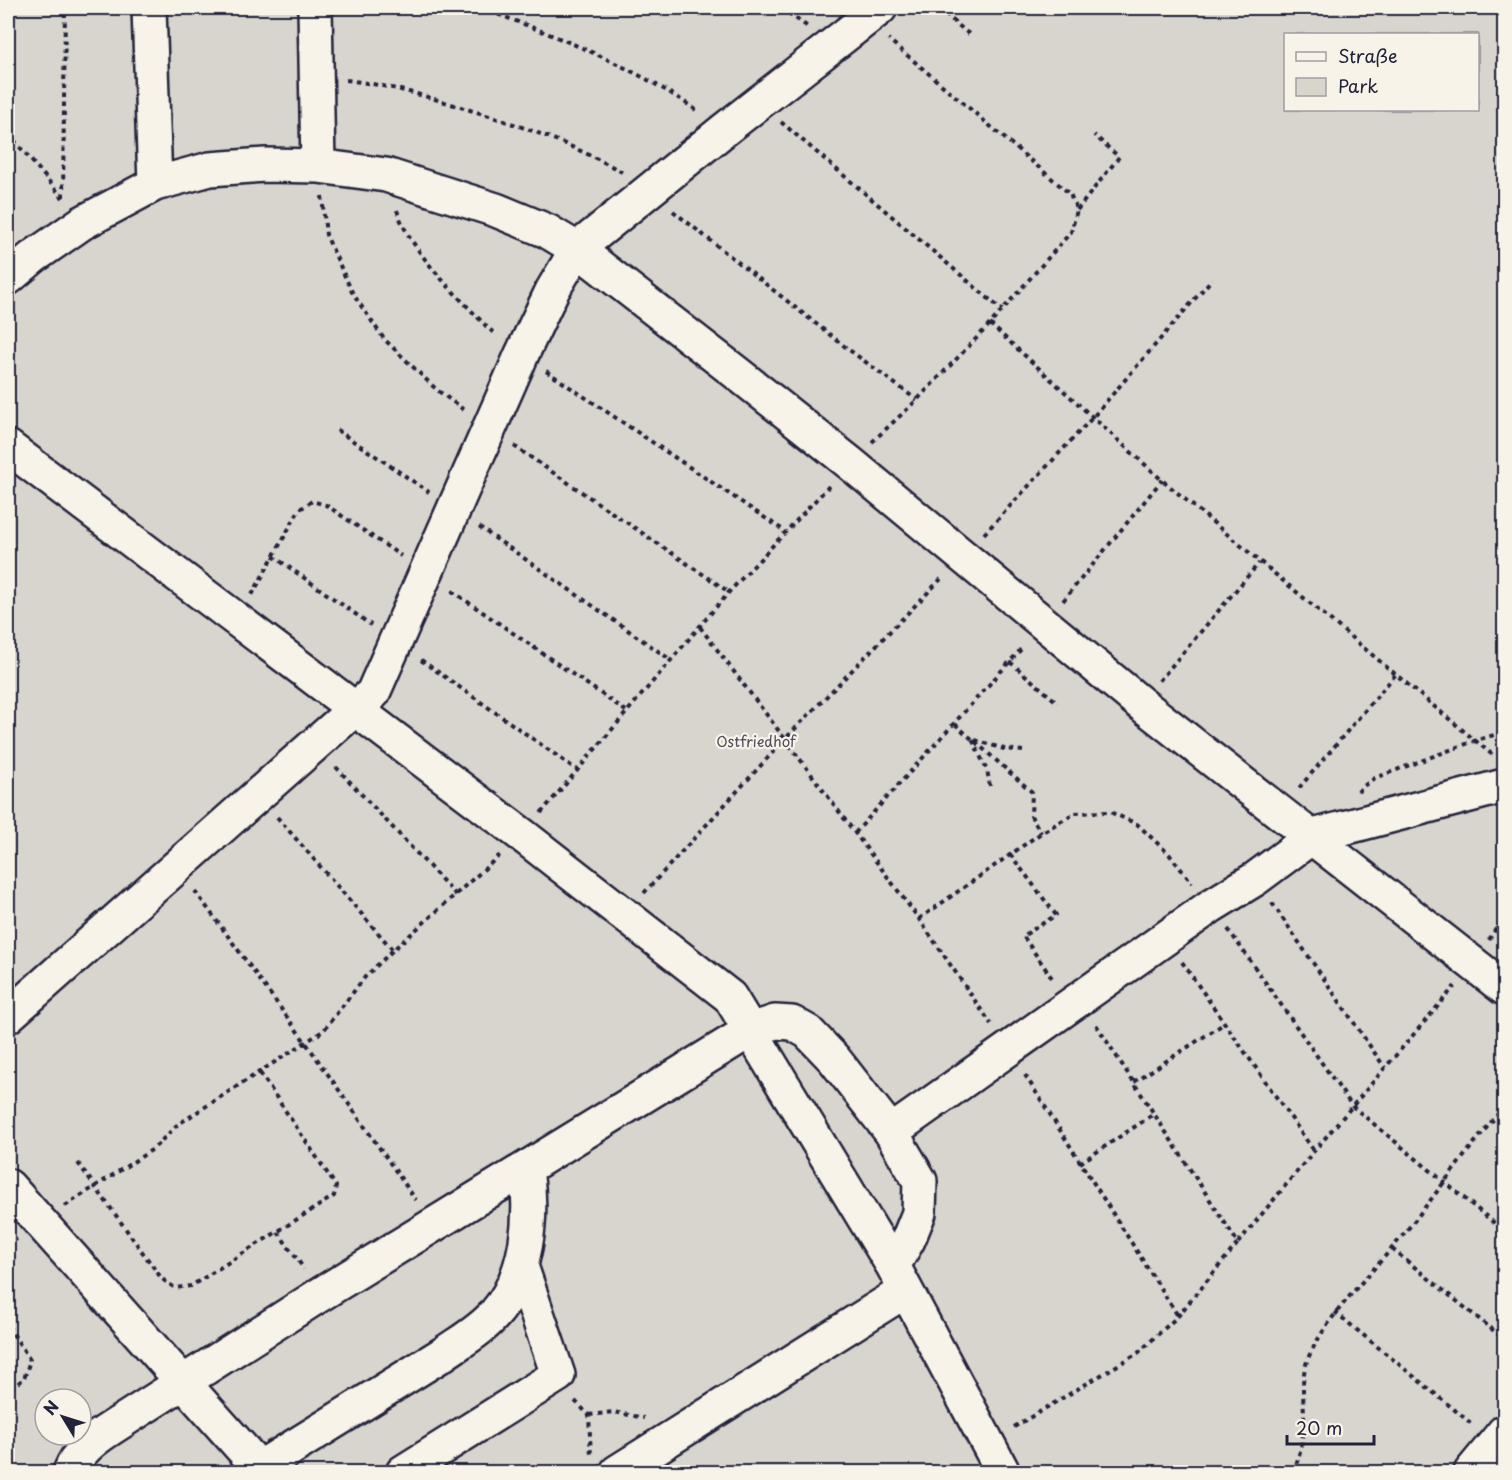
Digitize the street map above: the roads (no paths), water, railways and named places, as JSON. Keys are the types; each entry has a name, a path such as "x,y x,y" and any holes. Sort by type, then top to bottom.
{"lane":[{"path":"149,8 155,184"},
{"path":"315,8 318,166"},
{"path":"8,1016 373,693 522,354 552,291 577,249 873,14"},
{"path":"8,278 33,257 73,210 210,169 265,165 318,166 386,175 496,210 548,231 577,249 850,463 1140,703 1279,810 1321,834 1504,988"},
{"path":"8,447 522,835 730,997 899,1278 1004,1473"},
{"path":"891,1132 1165,939 1321,834 1501,773"},
{"path":"70,1473 74,1462 97,1437 321,1294 751,1030 775,1022 792,1023 808,1032 834,1059 891,1132 920,1181 919,1213 908,1240 899,1278 604,1467"},
{"path":"8,1186 184,1382 258,1471 471,1335 495,1314 508,1294 521,1266 529,1190 526,1169"},
{"path":"403,1473 558,1375 521,1266"},
{"path":"1471,1473 1500,1437"}],"park label":[{"name":"Ostfriedhof","path":"756,740"}]}
